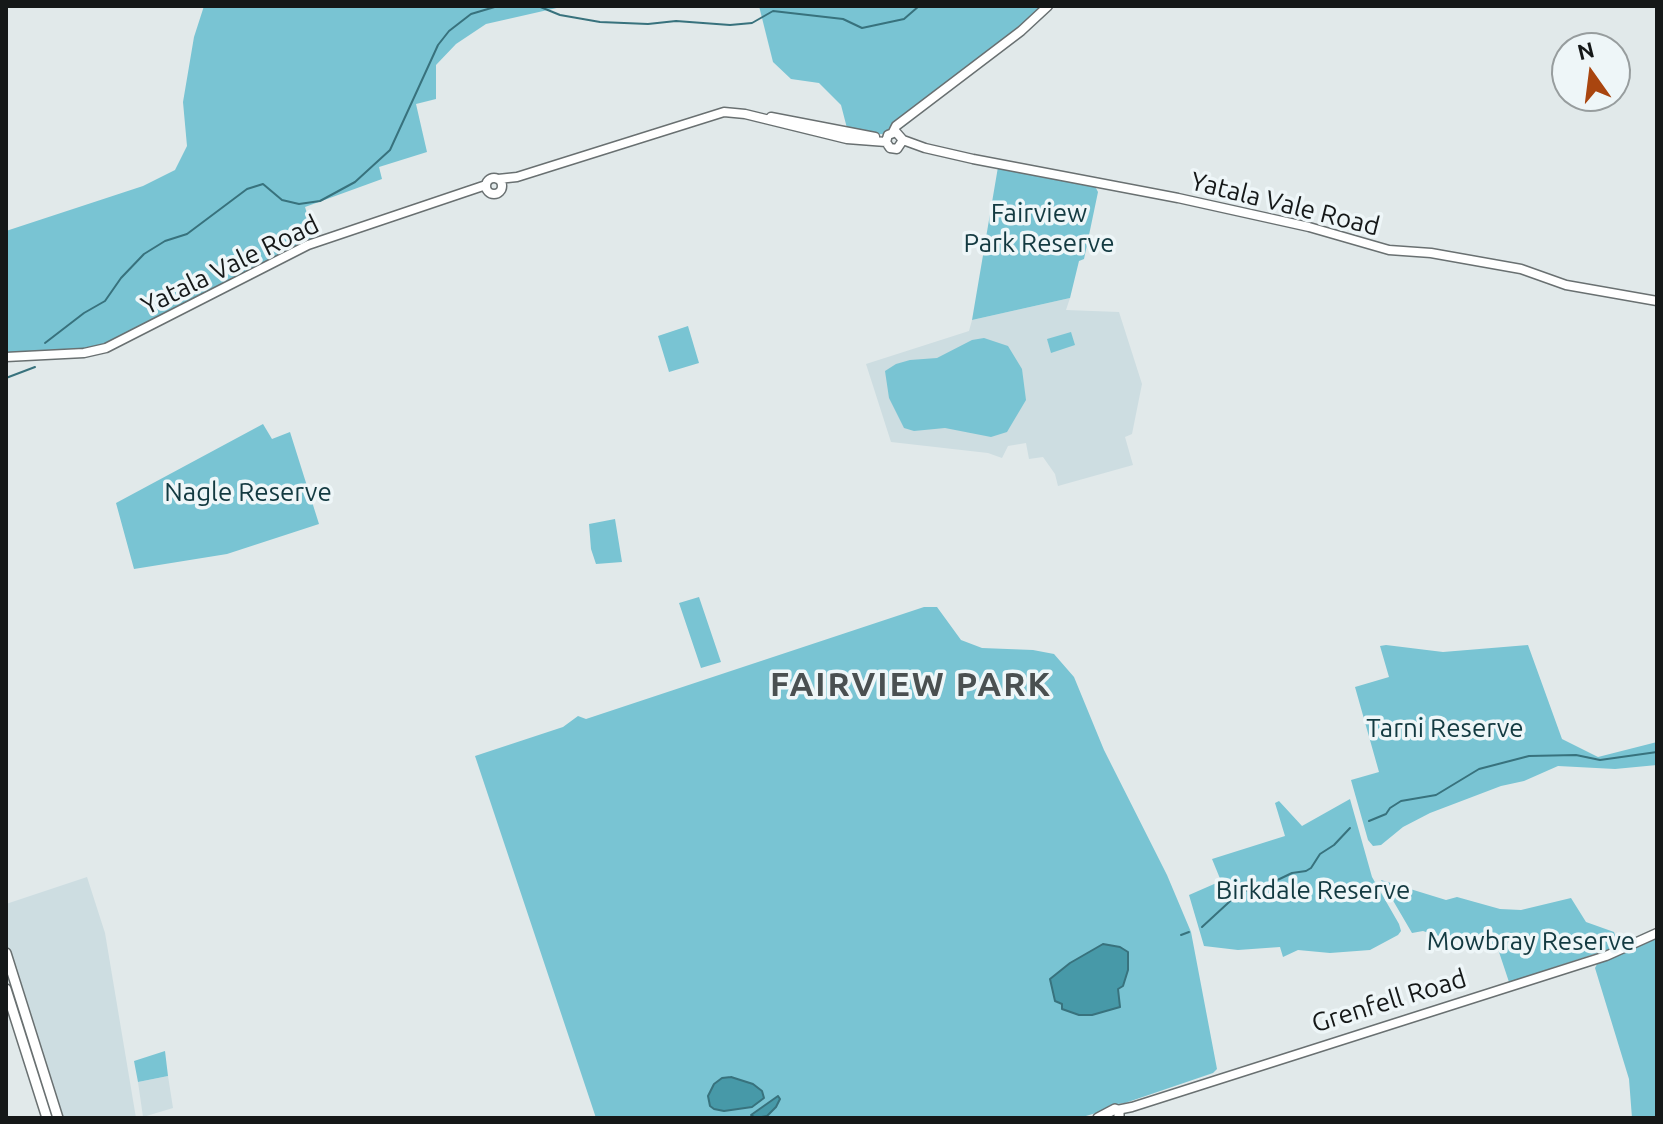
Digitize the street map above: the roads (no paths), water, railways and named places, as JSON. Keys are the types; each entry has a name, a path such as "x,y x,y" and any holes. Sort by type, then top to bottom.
{"main road":[{"path":"6,953 56,1118"},
{"path":"6,989 47,1118"}],"street":[{"path":"908,119 897,149 890,148 889,137 896,126 1048,6"},
{"name":"Yatala Vale Road","path":"6,357 84,353 106,348 316,242 470,192 487,188 497,193 500,182 713,115 733,112 867,136 903,138 925,148 1297,224 1389,250 1431,253 1521,269 1566,285 1657,301"},
{"name":"Grenfell Road","path":"1112,1115 1598,959 1657,933"}],"waterway":[{"path":"45,343 105,301 144,254 165,241 187,234 247,189 263,184 282,200 299,204 320,201 355,182 390,150 438,45 449,31 471,14 498,6"},
{"path":"538,6 560,15 600,22 648,24 676,21 730,25 752,23 773,11 843,19 862,28 904,19 919,6"},
{"path":"6,378 35,367"},
{"path":"1369,821 1386,814 1401,801 1436,795 1479,769 1529,756 1576,755 1600,760 1657,752"},
{"path":"1202,927 1240,892 1311,868 1320,854 1350,828"},
{"path":"1181,935 1189,932"}],"district":[{"name":"FAIRVIEW PARK","path":"911,685"}],"park label":[{"name":"Fairview Park Reserve","path":"1039,228"},
{"name":"Nagle Reserve","path":"248,492"},
{"name":"Tarni Reserve","path":"1445,728"},
{"name":"Birkdale Reserve","path":"1313,890"},
{"name":"Mowbray Reserve","path":"1531,941"}]}
